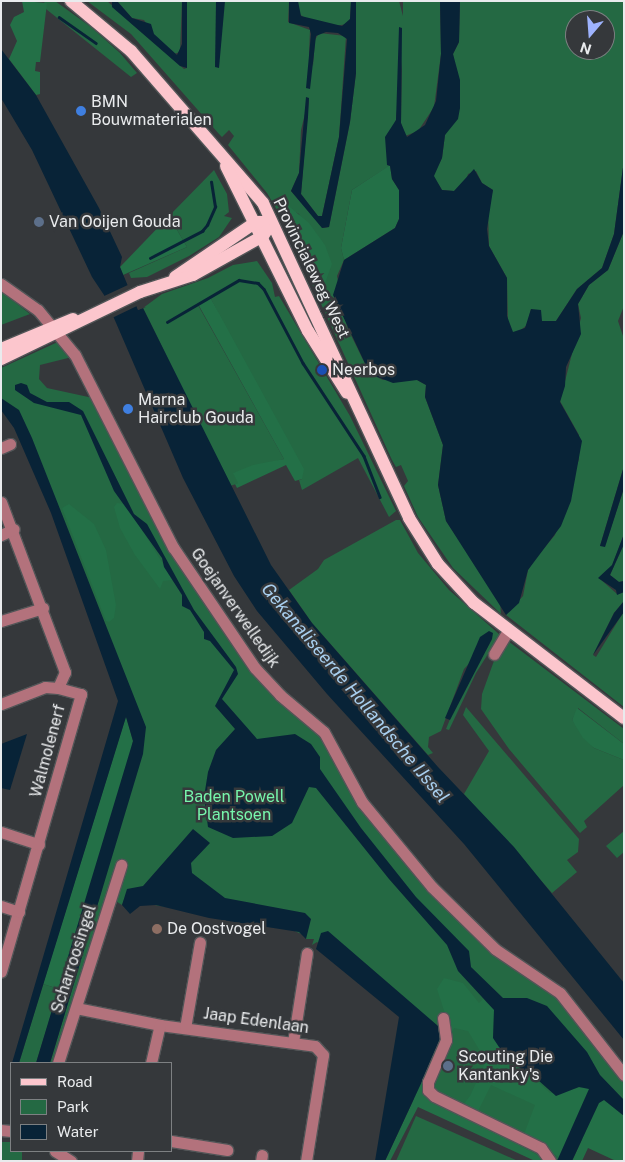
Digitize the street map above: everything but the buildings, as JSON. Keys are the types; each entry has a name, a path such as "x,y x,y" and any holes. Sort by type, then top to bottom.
{"main road":[{"name":"Provincialeweg West","path":"71,1 132,51 263,203 425,547 452,581 508,631 624,718"},
{"name":"Provincialeweg West","path":"214,144 256,222 308,331 362,416"},
{"path":"168,281 256,222 273,222"},
{"path":"1,349 56,329 168,281 193,276 263,236 273,222"},
{"path":"1,359 56,329"}],"street":[{"name":"Goejanverwelledijk","path":"1,284 38,310 56,329 75,355 173,547 255,668 280,695 324,732 362,802 432,887 495,949 560,993 624,1075"},
{"name":"Walmolenerf","path":"1,502 14,529 65,672 58,688 80,694 39,844 1,972"},
{"path":"1,535 14,529"},
{"path":"1,621 43,608"},
{"path":"494,654 508,631"},
{"path":"1,704 45,687 58,688"},
{"path":"1,832 39,844"},
{"name":"Scharroosingel","path":"58,1062 121,865"},
{"path":"1,906 19,912"},
{"path":"185,1028 200,942"},
{"path":"293,1042 307,953"},
{"name":"Jaap Edenlaan","path":"76,1008 160,1025 315,1046 323,1055 306,1161"},
{"path":"444,1018 446,1040 428,1082 428,1090 434,1096 542,1148 550,1161"},
{"path":"151,1062 160,1025"},
{"path":"172,1141 227,1150"},
{"path":"57,1152 72,1161"}],"green space":[{"path":"22,1 47,3 40,62 36,62 35,71 40,72 40,94 36,95 9,59 17,41 10,25 14,17 24,12"},
{"path":"44,1 55,1 91,27 120,53 137,73 131,77 46,9"},
{"path":"87,1 107,1 184,69 187,68 187,1 289,1 288,22 310,30 309,55 313,66 315,40 319,33 346,36 339,137 322,216 318,216 301,194 309,98 301,130 299,173 291,191 323,228 329,227 350,122 356,73 356,1 399,1 403,16 403,1 440,1 441,54 434,107 418,131 405,136 401,123 402,60 396,120 386,142 389,166 352,190 341,248 344,260 337,276 347,327 370,374 383,380 417,380 426,385 425,397 443,445 438,485 446,521 500,601 501,614 453,568 418,517 404,486 408,481 401,465 396,467 392,460 283,220 267,193 228,145 234,136 229,130 222,137 131,34","holes":["277,202 299,214 321,293 294,230"]},
{"path":"117,1 182,1 180,52 174,54 153,34 144,20 132,18"},
{"path":"298,1 351,1 350,19 347,24 335,26 305,18 298,13"},
{"path":"460,1 624,1 624,160 614,234 602,268 577,289 556,321 542,321 531,309 527,325 517,333 512,332 508,321 507,278 489,246 488,210 493,190 482,183 476,171 468,174 466,181 454,191 442,190 433,176 442,158 445,135 460,108 453,54 459,42"},
{"path":"390,165 392,179 399,190 399,219 395,228 344,260 341,248 352,190"},
{"path":"214,170 227,194 229,212 224,216 232,218 219,237 189,256 147,277 131,278 129,273 187,247 169,216"},
{"path":"278,197 309,223 325,245 332,264 321,294 294,230 277,202"},
{"path":"169,216 187,247 123,275 120,267"},
{"path":"624,231 624,306 618,321 624,339 624,466 600,546 605,546 624,488 624,534 612,566 599,578 617,594 624,592 624,601 614,613 593,655 596,657 624,611 624,707 506,615 523,596 528,570 555,535 579,459 579,435 560,401 581,318 578,304 589,285 608,270"},
{"path":"257,261 272,283 275,297 279,296 350,416 396,511 389,517 358,458 302,490 299,480 302,479 210,297 198,305 284,459 234,473 239,483 230,486 143,308 162,294 208,278 233,265"},
{"path":"1,291 30,314 1,325"},
{"path":"210,297 304,469 302,479 295,481 286,465 237,488 235,484 238,483 233,473 253,465 284,459 198,304"},
{"name":"Baden Powell Plantsoen","path":"60,341 72,357 40,365 39,379 47,388 93,398 222,628 327,742 346,782 430,888 554,994 624,1077 624,1161 577,1138 563,1161 546,1161 408,1096 438,1028 317,942 312,945 314,939 306,939 306,936 283,926 124,900 122,905 114,900 56,1062 50,1062 100,896 140,733 26,435 1,406 1,368"},
{"path":"117,503 126,504 173,580 163,581 160,589 135,555 120,528 114,507"},
{"path":"69,504 94,524 106,550 116,605 114,618 109,622 106,621 62,508"},
{"path":"396,520 400,520 418,553 449,590 500,635 476,673 449,730 446,729 457,702 492,639 464,669 441,731 429,737 428,747 433,753 428,755 312,623 289,590 318,569 324,560"},
{"path":"624,544 624,581 619,582 610,575"},
{"path":"508,641 624,729 624,744 578,708 572,720 594,748 624,760 624,785 584,821 587,827 580,833 509,749 481,709 482,694 495,658"},
{"path":"466,707 579,839 578,852 567,860 577,872 552,893 464,794 489,751 463,715"},
{"path":"577,708 624,744 624,760 594,748 583,738 572,720"},
{"path":"126,716 133,741 131,755 59,989 43,984"},
{"path":"624,831 624,852 617,858 606,846"},
{"path":"444,978 463,983 479,1003 483,999 494,1009 493,1034 499,1047 550,1093 583,1087 589,1089 559,1157 523,1137 535,1105 491,1085 477,1113 463,1105 470,1096 486,1061 468,1031 454,1028 422,1093 545,1159 535,1161 418,1107 390,1161 385,1161 448,1023 437,989"},
{"path":"43,984 59,989 36,1062 19,1062"},
{"path":"604,1100 624,1116 624,1161 616,1161 588,1148 582,1161 572,1161 599,1103"},
{"path":"416,1116 518,1161 396,1161"},
{"path":"1,1142 10,1142 10,1152 22,1152 22,1161 1,1161"}],"water":[{"path":"112,1 117,1 132,18 151,24 154,34 177,55 182,44 182,1 187,1 187,68 180,66 112,7"},
{"path":"216,1 225,1 219,68 215,67"},
{"path":"289,1 298,1 301,16 342,26 350,19 351,1 356,1 356,73 350,122 329,227 322,228 291,191 299,173 306,97 309,98 301,194 318,216 322,216 339,137 347,39 338,33 326,32 316,36 310,89 306,88 311,34 309,27 289,23"},
{"path":"440,1 460,1 459,42 453,54 460,80 460,108 458,119 445,135 442,158 434,176 442,190 454,191 474,169 482,183 493,190 487,229 489,246 507,278 507,316 513,332 525,328 531,309 541,310 542,321 556,321 577,289 602,268 614,234 624,160 624,231 608,270 589,285 578,304 581,334 566,367 565,386 560,402 582,441 571,501 561,526 528,570 519,603 506,615 446,521 438,485 443,445 425,397 426,385 417,380 393,383 370,374 333,295 344,260 395,228 399,219 399,190 392,179 390,166 387,165 385,137 396,120 399,27 402,28 401,123 407,137 425,125 436,101 441,54"},
{"name":"Gekanaliseerde Hollandsche IJssel","path":"1,49 36,95 99,208 122,257 120,267 138,310 143,308 271,565 312,623 438,767 514,847 624,983 624,1040 464,844 327,694 257,611 234,576 183,478 104,295 92,277 32,150 1,98"},
{"path":"21,383 27,385 30,393 47,402 69,402 83,411 134,514 147,524 194,610 236,667 238,674 222,699 257,739 295,734 311,744 320,757 320,769 361,828 416,897 469,951 471,967 503,998 527,998 547,1006 587,1052 600,1075 624,1100 624,1116 604,1100 599,1103 572,1161 557,1161 589,1089 579,1087 556,1096 530,1073 525,1073 499,1047 493,1038 494,1010 458,971 447,945 389,879 316,788 309,787 292,823 272,836 233,838 208,827 204,797 208,772 216,750 235,729 215,706 234,670 210,641 204,639 204,632 190,610 182,606 182,595 164,567 162,558 114,491 81,415 34,403 15,390 15,385"},
{"path":"1,398 19,410 32,438 146,727 143,754 50,1062 36,1062 133,741 126,717 19,1062 12,1062 118,701 51,513 14,428 1,410"},
{"path":"624,466 624,488 605,547 600,546"},
{"path":"624,534 624,544 610,575 619,582 624,581 624,592 617,595 616,590 598,578 612,565"},
{"path":"624,601 624,612 593,655 614,613"},
{"path":"489,631 493,633 492,639 450,720 445,718 480,637"},
{"path":"27,734 10,790 1,788 1,744"},
{"path":"193,829 210,843 191,863 192,873 225,898 305,913 311,919 306,939 299,932 209,918 156,905 140,906 130,914 122,905 127,889 143,886"},
{"path":"328,931 445,1032 385,1161 375,1161 399,1017 316,949 321,933"}],"pier":[{"path":"130,284 140,307 146,307 138,310 137,306 112,318 102,297"}],"waterway":[{"path":"59,17 96,43"},
{"path":"150,258 202,231 207,225 215,207 211,182"},
{"path":"167,322 239,280 258,283 264,289 303,363 364,456 380,497"}],"place":[{"name":"BMN Bouwmaterialen","path":"81,111"},
{"name":"Van Ooijen Gouda","path":"39,222"},
{"name":"Neerbos","path":"322,370"},
{"name":"Marna Hairclub Gouda","path":"128,409"},
{"name":"De Oostvogel","path":"157,929"},
{"name":"Scouting Die Kantanky's","path":"448,1066"}]}
